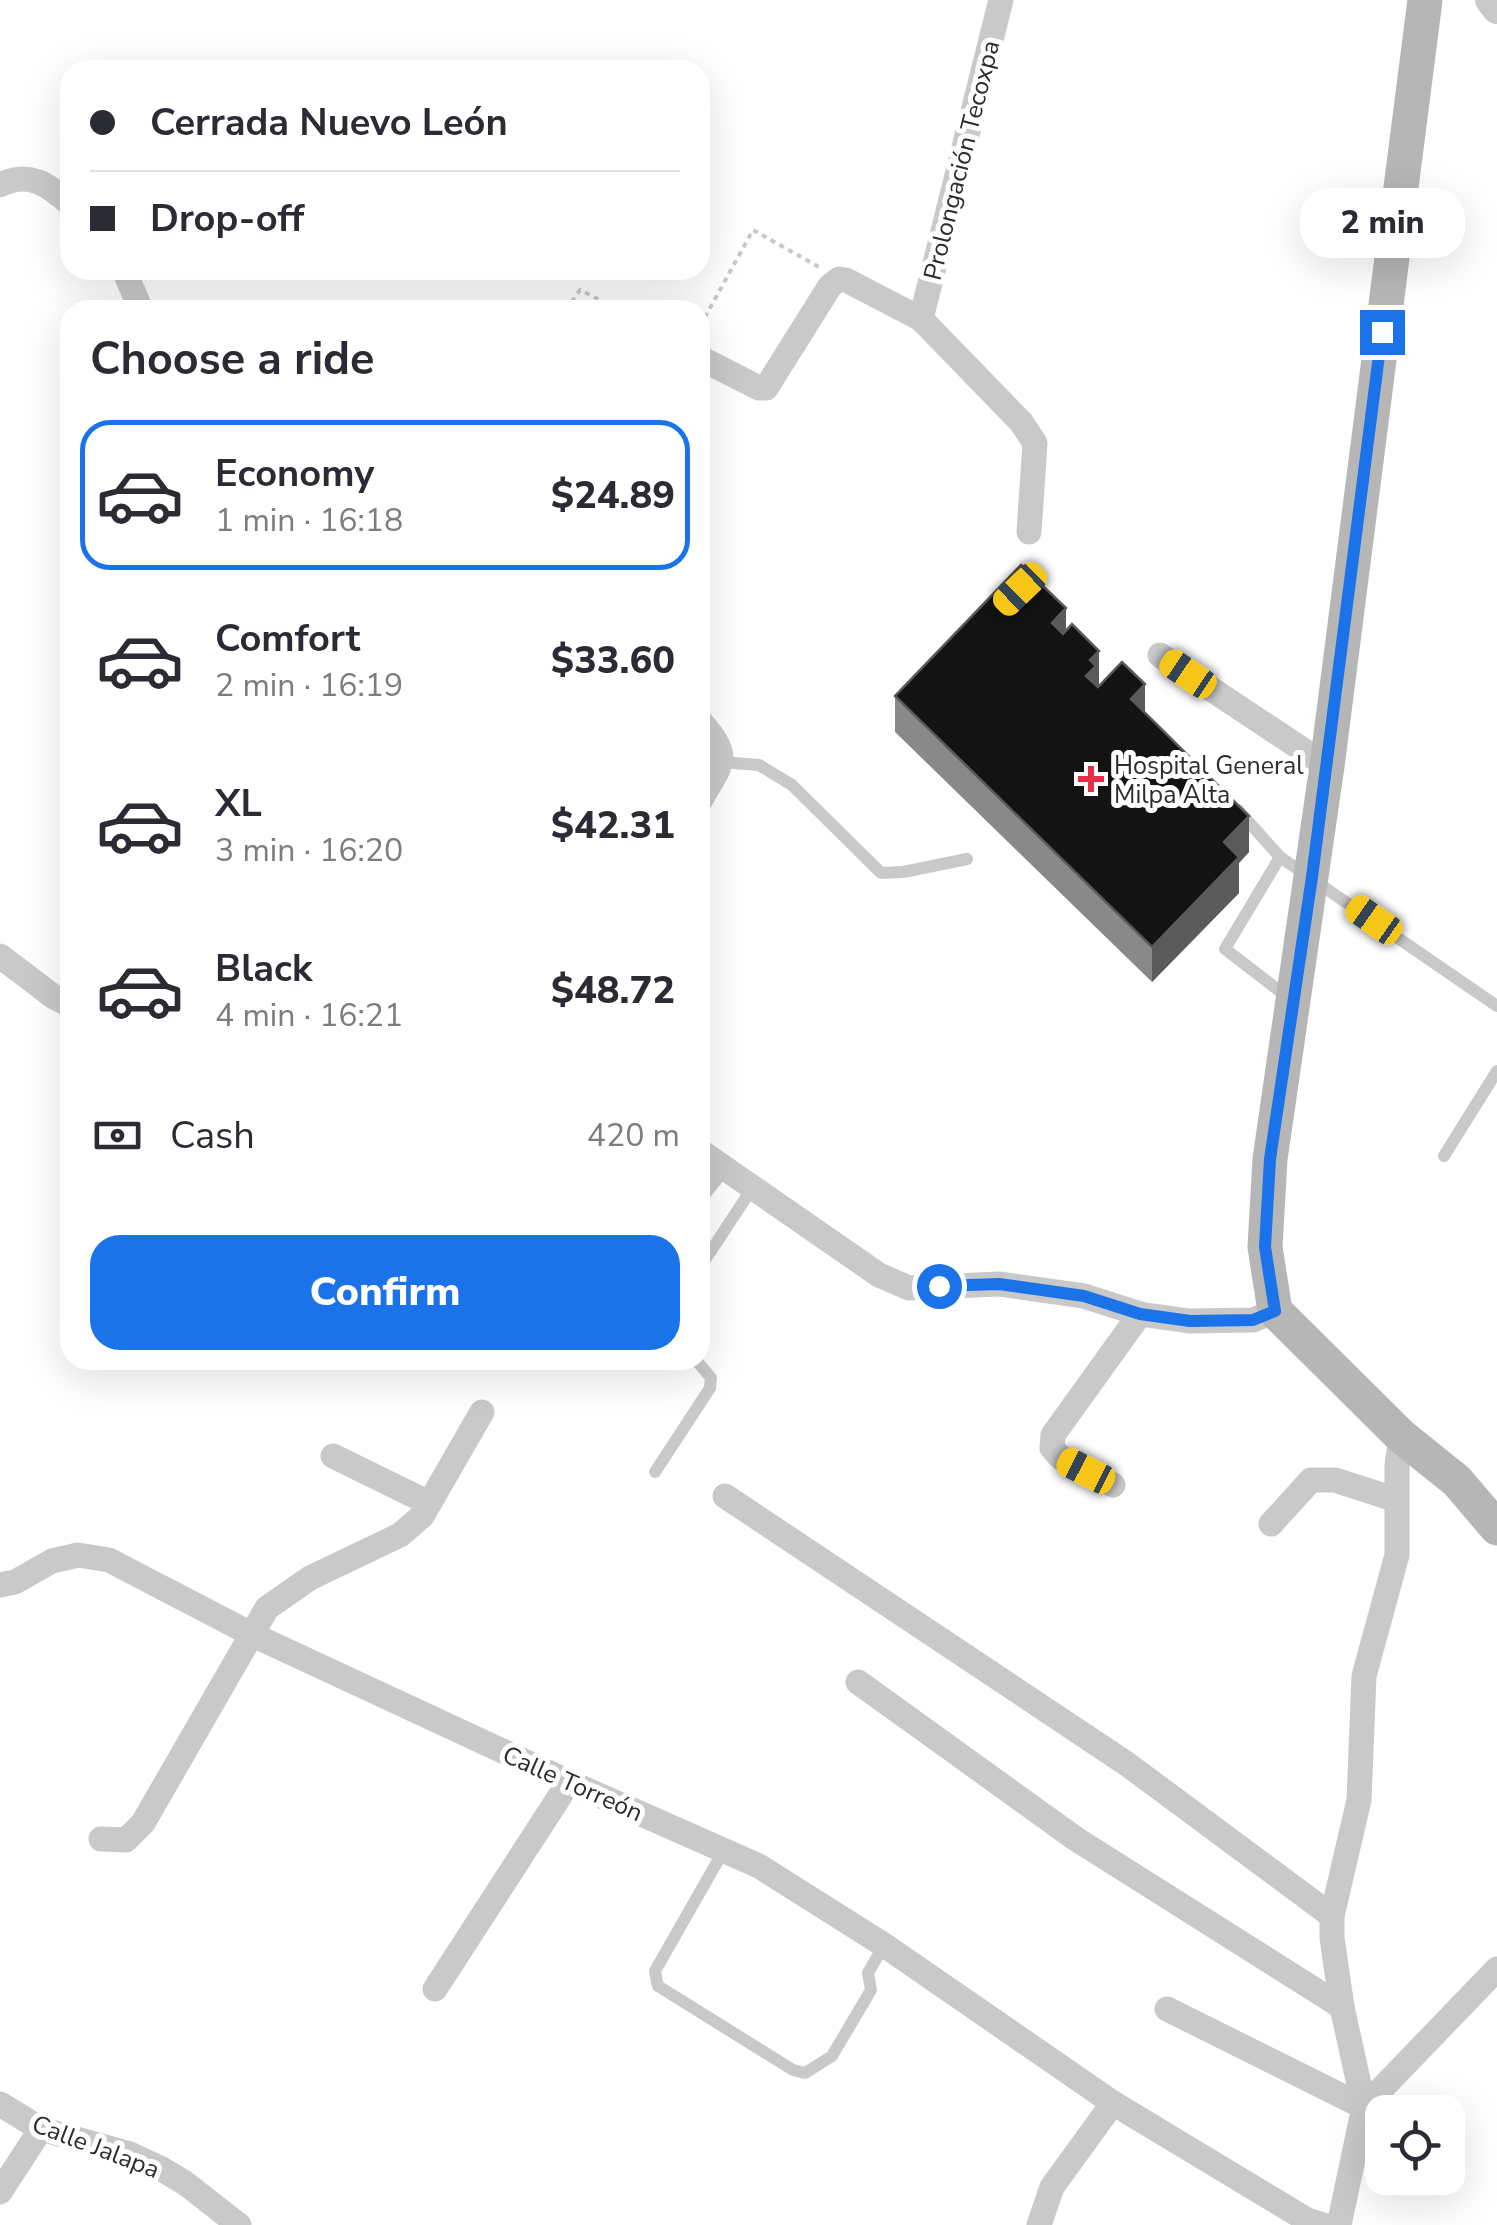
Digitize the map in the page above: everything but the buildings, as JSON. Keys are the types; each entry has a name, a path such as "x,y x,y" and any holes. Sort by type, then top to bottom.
{"main road":[{"path":"1425,0 1327,766 1270,1159 1265,1247 1275,1311 1401,1436 1457,1481 1497,1528"}],"street":[{"name":"Prolongación Tecoxpa","path":"921,319 1001,0"},
{"path":"1490,0 1497,9"},
{"path":"0,185 12,178 34,180 60,195"},
{"path":"710,363 766,388 830,286 839,278 921,319 1021,422 1035,443 1029,532"},
{"path":"1160,656 1327,766"},
{"path":"710,732 720,744 722,762 710,783"},
{"path":"0,956 60,1000"},
{"path":"710,1158 880,1275 909,1288 999,1284 1084,1296 1140,1314 1190,1321 1253,1320 1275,1311"},
{"path":"1113,1484 1060,1457 1052,1448 1053,1435 1140,1314"},
{"path":"101,1839 126,1840 143,1823 267,1608 310,1578 400,1535 422,1516 482,1412"},
{"path":"1338,2225 1364,2107 1342,2007 1332,1916 1359,1800 1364,1676 1397,1556 1397,1465 1401,1436"},
{"path":"333,1456 429,1503"},
{"path":"1271,1524 1312,1480 1335,1480 1397,1500"},
{"path":"724,1496 1127,1764 1332,1916"},
{"name":"Calle Torreón","path":"0,1585 15,1582 52,1560 78,1555 109,1560 253,1635 758,1866 884,1946 1113,2104 1308,2220 1323,2225"},
{"path":"858,1682 1076,1839 1342,2007"},
{"path":"435,1989 569,1782"},
{"path":"1364,2107 1497,1969"},
{"path":"1168,2009 1364,2107"},
{"name":"Calle Jalapa","path":"0,2104 40,2129 130,2154 160,2168 239,2225"},
{"path":"1039,2225 1052,2186 1113,2104"},
{"path":"0,2192 40,2129"}],"lane":[{"path":"722,762 759,765 792,785 881,873 967,859"},
{"path":"1224,794 1280,857 1497,1006"},
{"path":"1280,857 1225,949 1294,1002"},
{"path":"1444,1156 1497,1071"},
{"path":"710,1252 753,1187"},
{"path":"655,1472 710,1388 712,1378 705,1370"},
{"path":"724,1850 655,1971 658,1986 793,2070 805,2073 832,2056 871,1990 868,1973 884,1946"}],"path":[{"path":"710,308 753,230 839,278"},
{"path":"573,300 580,290 600,300"}],"place":[{"name":"Hospital General Milpa Alta","path":"1091,779"}],"route":[{"path":"939,1286 999,1284 1084,1296 1140,1314 1190,1321 1253,1320 1275,1311 1265,1247 1270,1159 1312,877 1382,332"}]}
